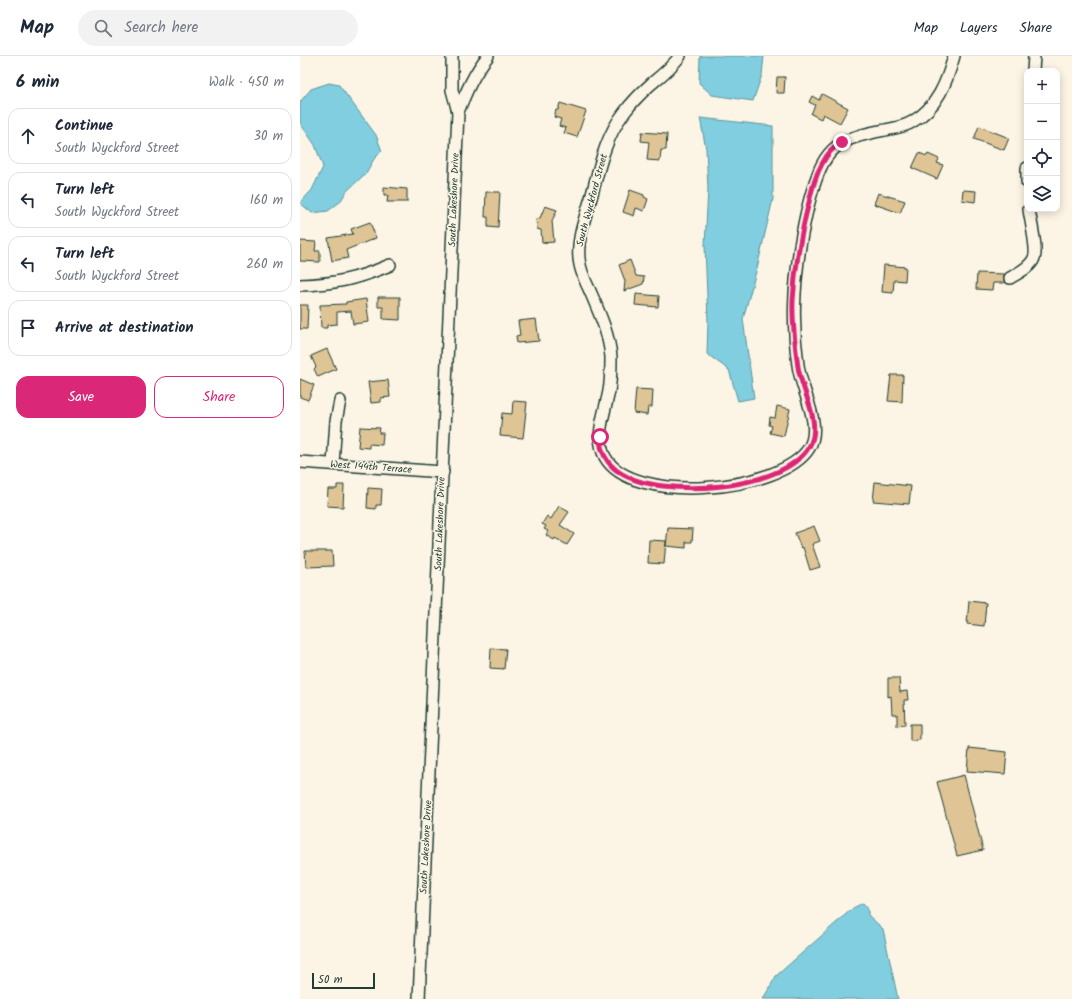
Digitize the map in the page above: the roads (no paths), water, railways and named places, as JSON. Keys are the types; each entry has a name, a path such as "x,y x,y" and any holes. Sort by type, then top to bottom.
{"street":[{"path":"452,56 452,90 458,112"},
{"name":"South Lakeshore Drive","path":"419,999 458,112 470,82 476,71 488,56"},
{"name":"South Wyckford Street","path":"680,56 667,71 636,99 621,116 611,135 602,160 585,219 579,252 579,261 610,347 611,376 600,438 604,455 609,464 619,472 639,482 657,486 687,488 711,487 745,482 764,477 798,461 808,450 814,432 813,422 798,368 794,332 793,300 804,222 818,171 830,152 838,144 850,138 901,127 914,121 925,112 940,94 948,78 954,56"},
{"path":"1033,68 1034,56"},
{"path":"1010,278 1030,264 1035,258 1029,212"},
{"path":"300,285 344,281 366,276 390,266"},
{"path":"333,464 336,421 340,401"},
{"name":"West 144th Terrace","path":"300,462 443,472"}],"water":[{"path":"700,56 764,56 762,75 753,101 712,95 699,83"},
{"path":"329,83 339,85 376,135 382,151 374,159 366,173 346,192 340,202 328,211 312,213 300,203 312,190 323,167 315,145 300,123 300,102 311,89"},
{"path":"700,118 773,126 773,199 757,268 743,319 754,398 738,401 729,370 707,354 708,321 705,245 708,189 706,149"},
{"path":"863,903 868,909 868,915 883,929 898,999 763,999 776,976 853,908"}]}
